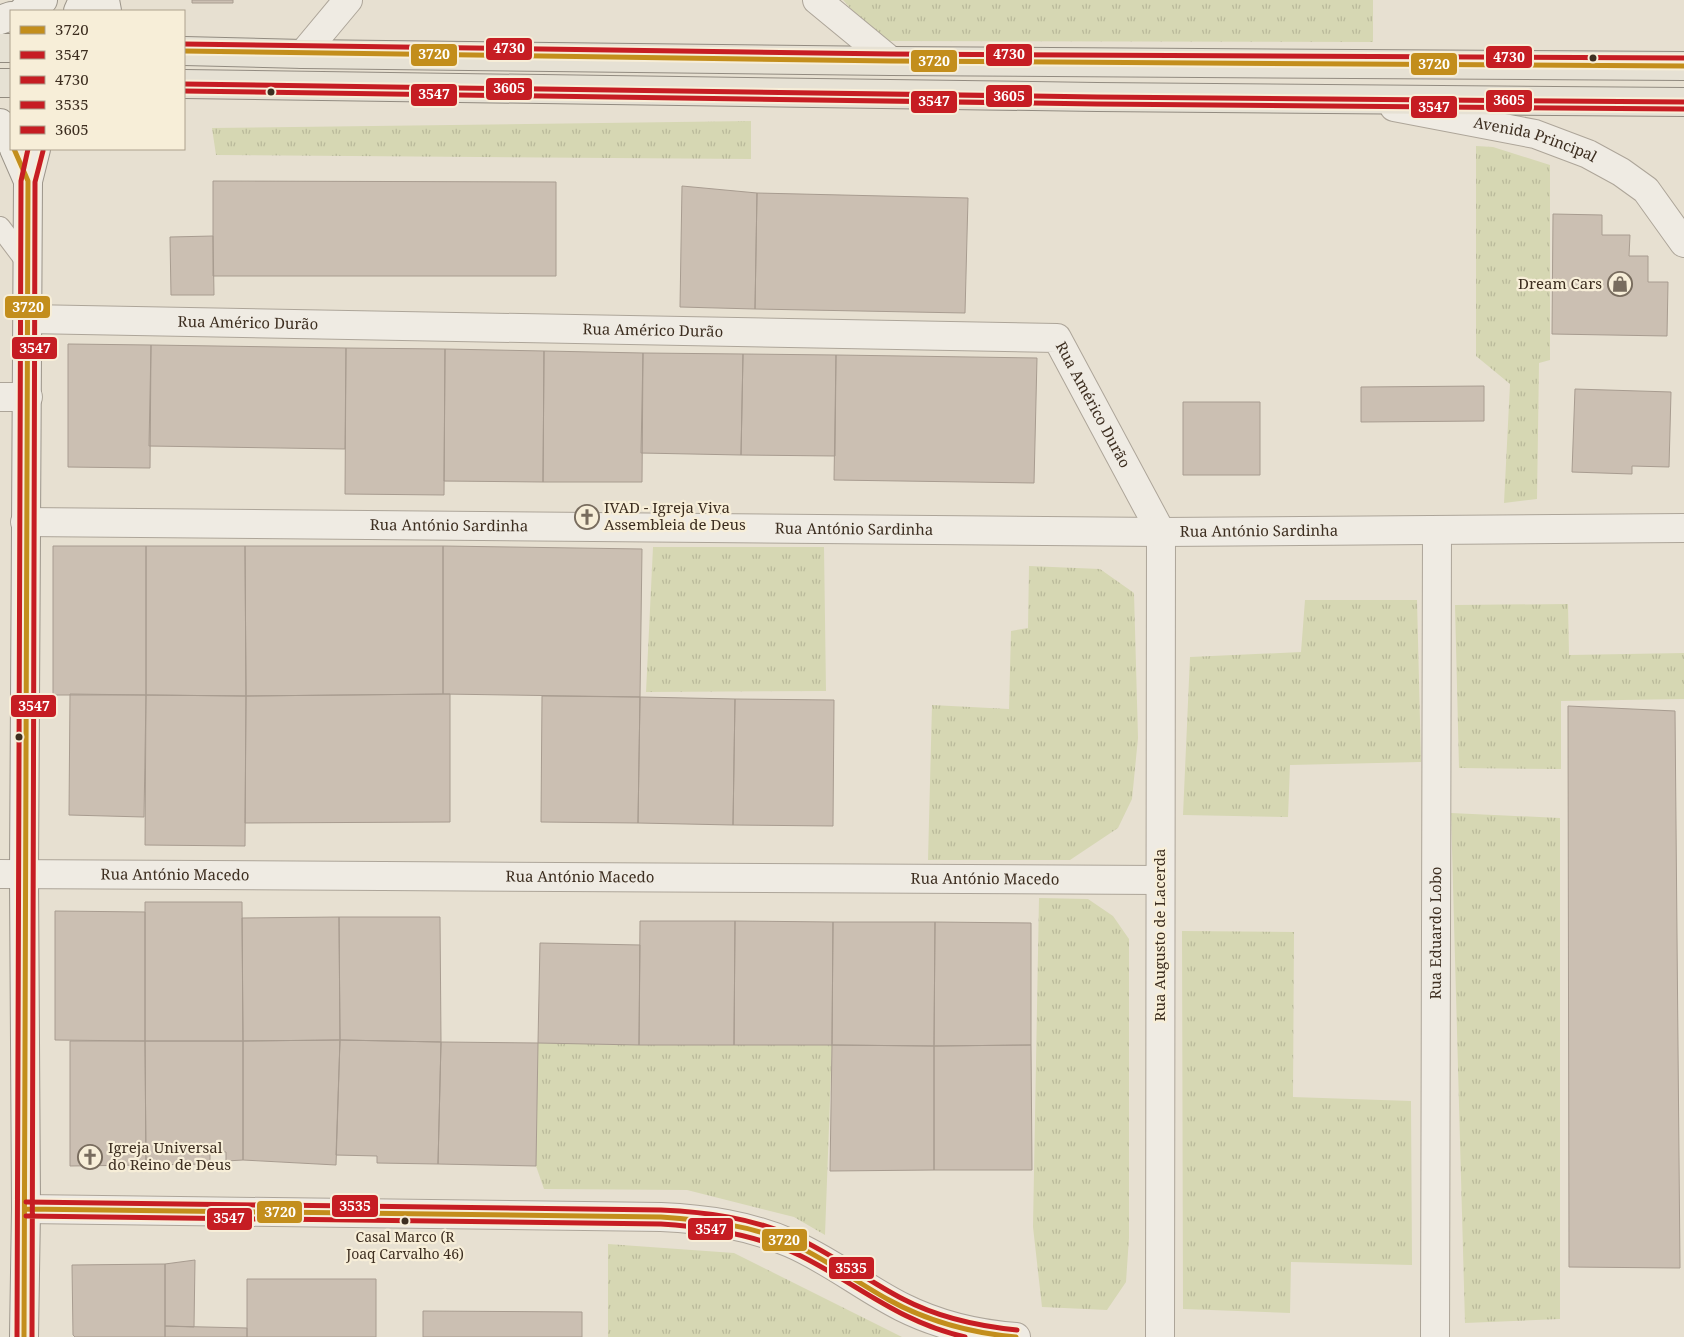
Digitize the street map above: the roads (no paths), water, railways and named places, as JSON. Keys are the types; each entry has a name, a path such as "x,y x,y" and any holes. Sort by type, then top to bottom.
{"main road":[{"path":"185,51 891,62 1684,66"},
{"path":"185,84 1684,102"}],"street":[{"path":"25,10 43,0"},
{"path":"304,54 348,0"},
{"path":"817,0 891,62"},
{"name":"Avenida Principal","path":"1356,99 1535,134 1588,154 1621,172 1684,214"},
{"path":"0,123 10,141"},
{"path":"14,150 28,181"},
{"path":"24,1337 26,1209 12,874 28,397 28,181 36,150"},
{"name":"Avenida Principal","path":"1646,190 1684,243"},
{"name":"Rua Américo Durão","path":"28,319 1056,338 1161,532"},
{"path":"0,397 28,397"},
{"name":"Rua António Sardinha","path":"25,522 1161,532 1684,528"},
{"name":"Rua Eduardo Lobo","path":"1435,1337 1437,530"},
{"name":"Rua Augusto de Lacerda","path":"1160,1337 1161,532"},
{"name":"Rua António Macedo","path":"12,874 1160,880"},
{"path":"26,1209 660,1217 710,1220 739,1226 791,1244 902,1307 923,1316 973,1332 1016,1337"}],"lane":[{"path":"0,227 28,264"}],"place":[{"name":"Dream Cars","path":"1620,284"},
{"name":"IVAD - Igreja Viva Assembleia de Deus","path":"587,517"},
{"name":"Igreja Universal do Reino de Deus","path":"90,1157"},
{"name":"Casal Marco (R Joaq Carvalho 46)","path":"405,1221"}]}
